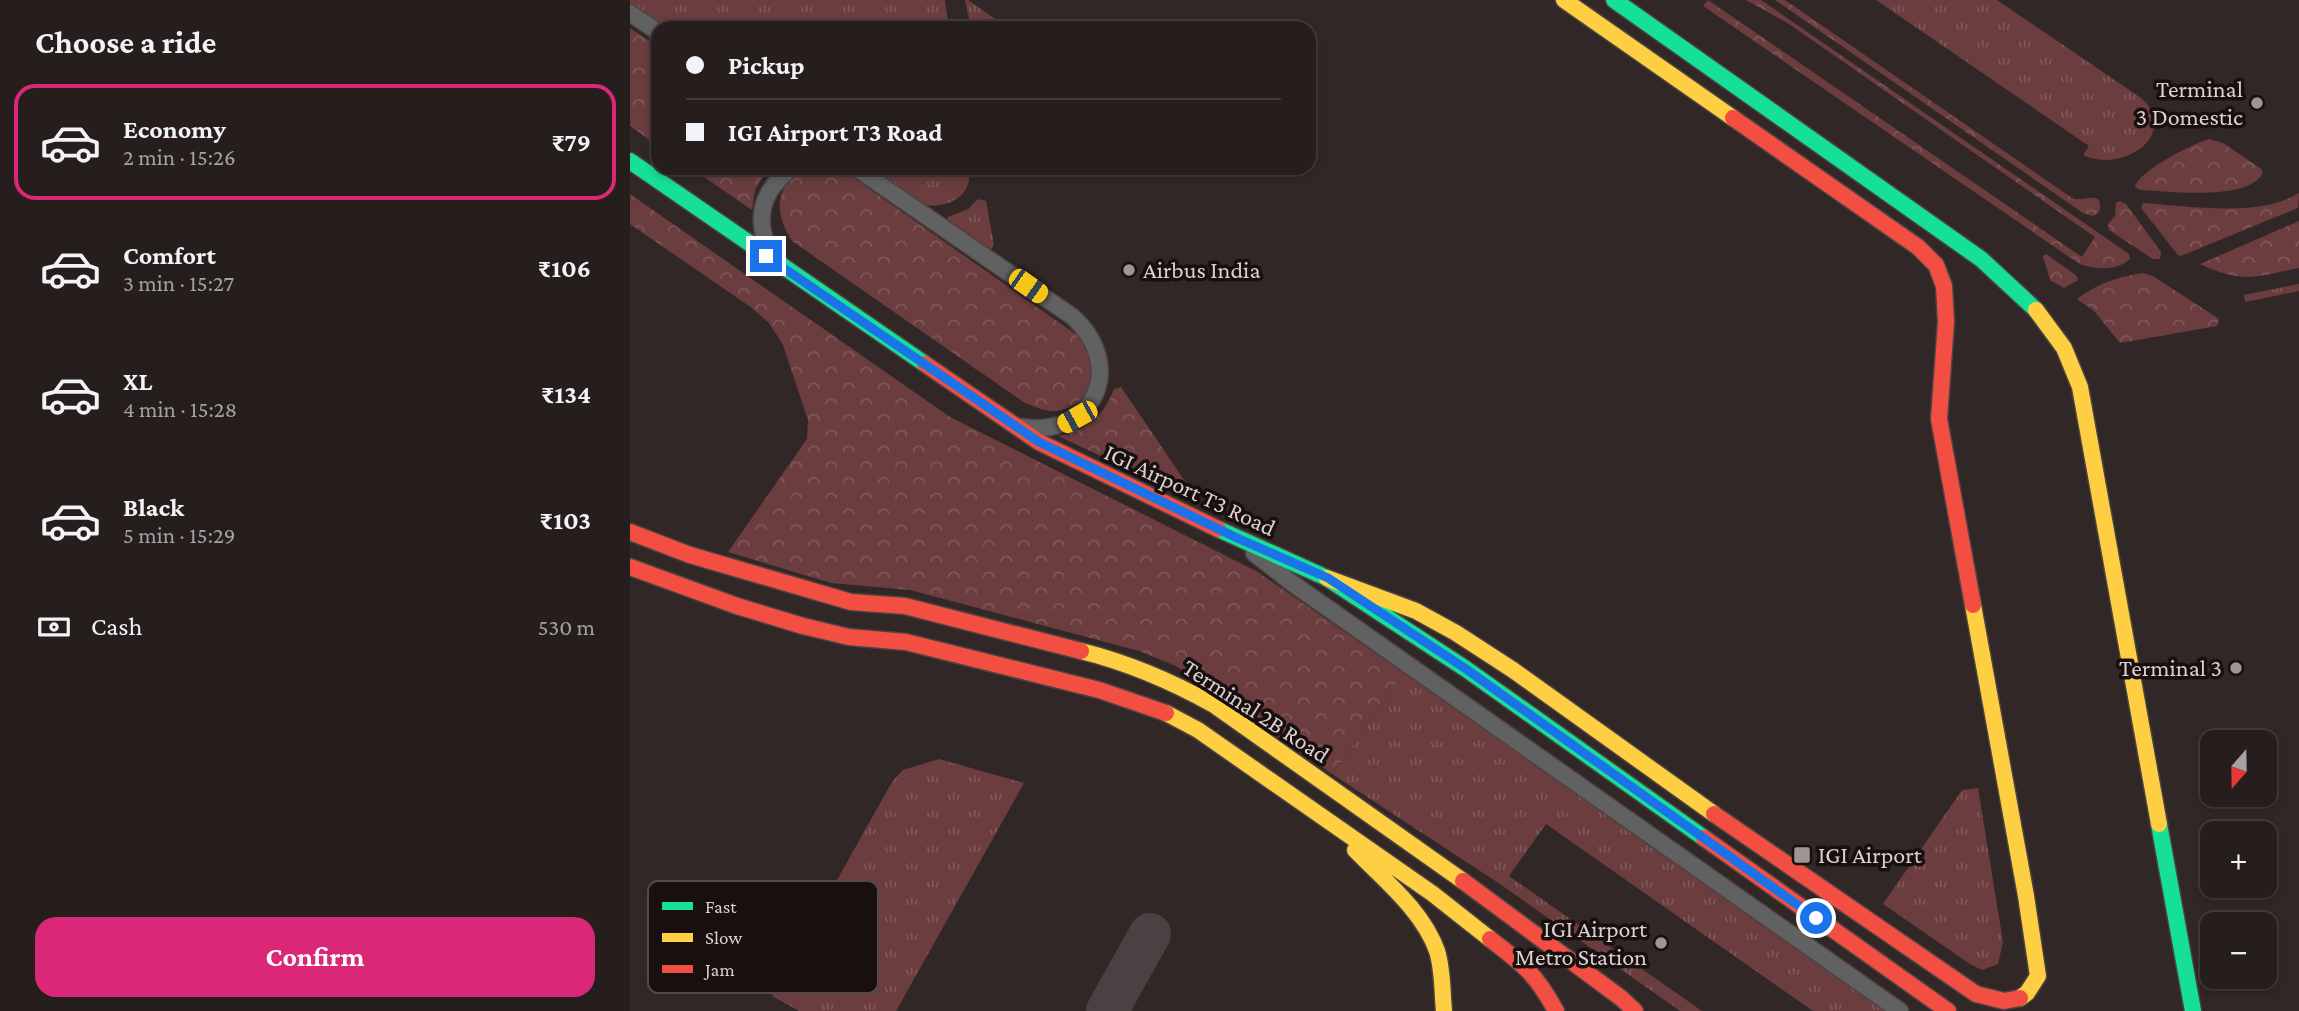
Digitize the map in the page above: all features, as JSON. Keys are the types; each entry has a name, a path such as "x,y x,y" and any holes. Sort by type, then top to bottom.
{"main road":[{"path":"1328,578 1416,611 1502,663 1654,772 1976,994 2000,1003 2013,1002 2022,998 2035,984 2038,976 2032,930 1939,419 1947,302 1940,272 1918,247 1564,0"},
{"path":"1614,0 1981,259 2024,296 2046,319 2060,339 2080,387 2193,1011"},
{"name":"IGI Airport T3 Road","path":"630,161 1039,442 1237,538 1328,578 1466,669 1948,1011"},
{"name":"Terminal 2B Road","path":"630,532 690,555 798,588 851,602 905,606 1049,642 1142,669 1175,683 1214,705 1480,892 1629,1007"},
{"name":"Terminal 2B Road","path":"630,567 737,606 808,616 849,638 906,642 1133,701 1166,713 1198,730 1444,902 1528,968 1556,1011"},
{"path":"798,588 811,601 808,616"},
{"path":"1325,817 1422,923 1432,938 1440,965 1444,1011"}],"street":[{"path":"630,13 651,27"},
{"path":"782,175 766,195 761,216 763,237 773,257 788,272"},
{"path":"866,175 1088,330 1101,366 1098,385 1084,410 1060,426 1041,430 1021,428 1004,419"},
{"path":"1237,538 1292,583 1900,1011"},
{"path":"1629,1007 1644,1011"}],"green space":[{"path":"630,0 945,0 948,21 653,21 630,5"},
{"path":"965,0 998,21 970,21"},
{"path":"1708,0 2082,257 2095,237 1789,24 1746,0 1761,0 2129,254 2130,259 2119,266 2105,268 2078,263 1703,6"},
{"path":"1775,0 1785,0 2072,198 2098,199 2099,211 2093,216 2083,213"},
{"path":"1876,0 1997,0 2141,98 2152,112 2154,125 2151,137 2129,155 2115,159 2083,155 2089,146"},
{"path":"630,28 651,42 651,141 630,126"},
{"path":"2209,139 2223,143 2263,172 2243,188 2226,191 2169,192 2140,190 2135,187 2146,173 2156,166"},
{"path":"701,175 764,175 755,190 752,210"},
{"path":"797,175 851,176 1084,340 1094,364 1092,383 1088,391 1075,404 1057,411 1025,403 792,241 781,219 780,208 784,188"},
{"path":"877,175 969,175 967,186 957,198 942,205 923,205"},
{"path":"2299,193 2298,208 2181,256 2141,208 2143,203 2201,208 2244,208 2283,201"},
{"path":"630,194 950,417 1258,572 1404,673 1332,774 1176,666 1139,651 910,590 831,583 728,552 807,439 808,420 783,345 769,323 752,308 630,224"},
{"path":"978,199 986,201 994,245 990,251 945,222 948,217 968,209"},
{"path":"2119,201 2126,204 2161,252 2160,259 2153,259 2109,230 2108,224 2115,216 2116,203"},
{"path":"2299,221 2299,268 2249,277 2227,274 2200,264"},
{"path":"2046,254 2077,276 2078,280 2064,288 2050,280 2043,256"},
{"path":"2143,273 2153,276 2219,319 2217,326 2120,343 2094,311 2077,299 2108,282"},
{"path":"2299,284 2299,291 2245,302 2244,295"},
{"path":"1121,387 1199,502 1058,436 1077,430 1093,420 1105,407 1114,389"},
{"path":"1404,673 1886,1011 1813,1011 1546,824 1509,876 1702,1011 1680,1011 1500,884 1332,774"},
{"path":"939,759 1024,783 896,1011 799,1011 772,996 774,993 878,993 878,881 836,881 892,782 903,770"},
{"path":"1978,788 2003,942 1998,964 1982,970 1883,904 1962,790"}],"taxiway":[{"path":"1107,1011 1150,934"}],"traffic: fast":[{"path":"1614,0 1981,259 2036,310"},
{"path":"630,161 925,364"},
{"path":"1218,529 1327,578 1466,669 1704,838"},
{"path":"2159,824 2193,1011"}],"traffic: slow":[{"path":"1564,0 1733,118"},
{"path":"2036,310 2064,348 2080,387 2159,824"},
{"path":"1327,578 1416,611 1456,633 1513,670 1714,814"},
{"path":"1973,605 2038,976 2027,993 2020,998"},
{"path":"1081,651 1149,674 1214,705 1463,881"},
{"path":"1166,713 1198,730 1433,894 1490,939"},
{"path":"1355,850 1413,909 1431,936 1440,966 1444,1011"}],"traffic: jam":[{"path":"1733,118 1918,247 1936,265 1944,286 1946,322 1939,419 1973,605"},
{"path":"925,364 1039,442 1218,529"},
{"path":"630,532 690,555 851,602 905,606 1081,651"},
{"path":"630,567 737,606 803,626 849,637 906,642 1099,690 1166,713"},
{"path":"1714,814 1976,994 2004,1001 2020,998"},
{"path":"1704,838 1948,1011"},
{"path":"1463,881 1635,1011"},
{"path":"1490,939 1528,970 1556,1011"}],"place":[{"name":"Terminal 3 Domestic","path":"2257,103"},
{"name":"Airbus India","path":"1129,270"},
{"name":"Terminal 3","path":"2236,668"},
{"name":"IGI Airport","path":"1802,855"},
{"name":"IGI Airport Metro Station","path":"1661,943"}],"route":[{"path":"766,256 1039,442 1237,538 1328,578 1466,669 1816,918"}]}
